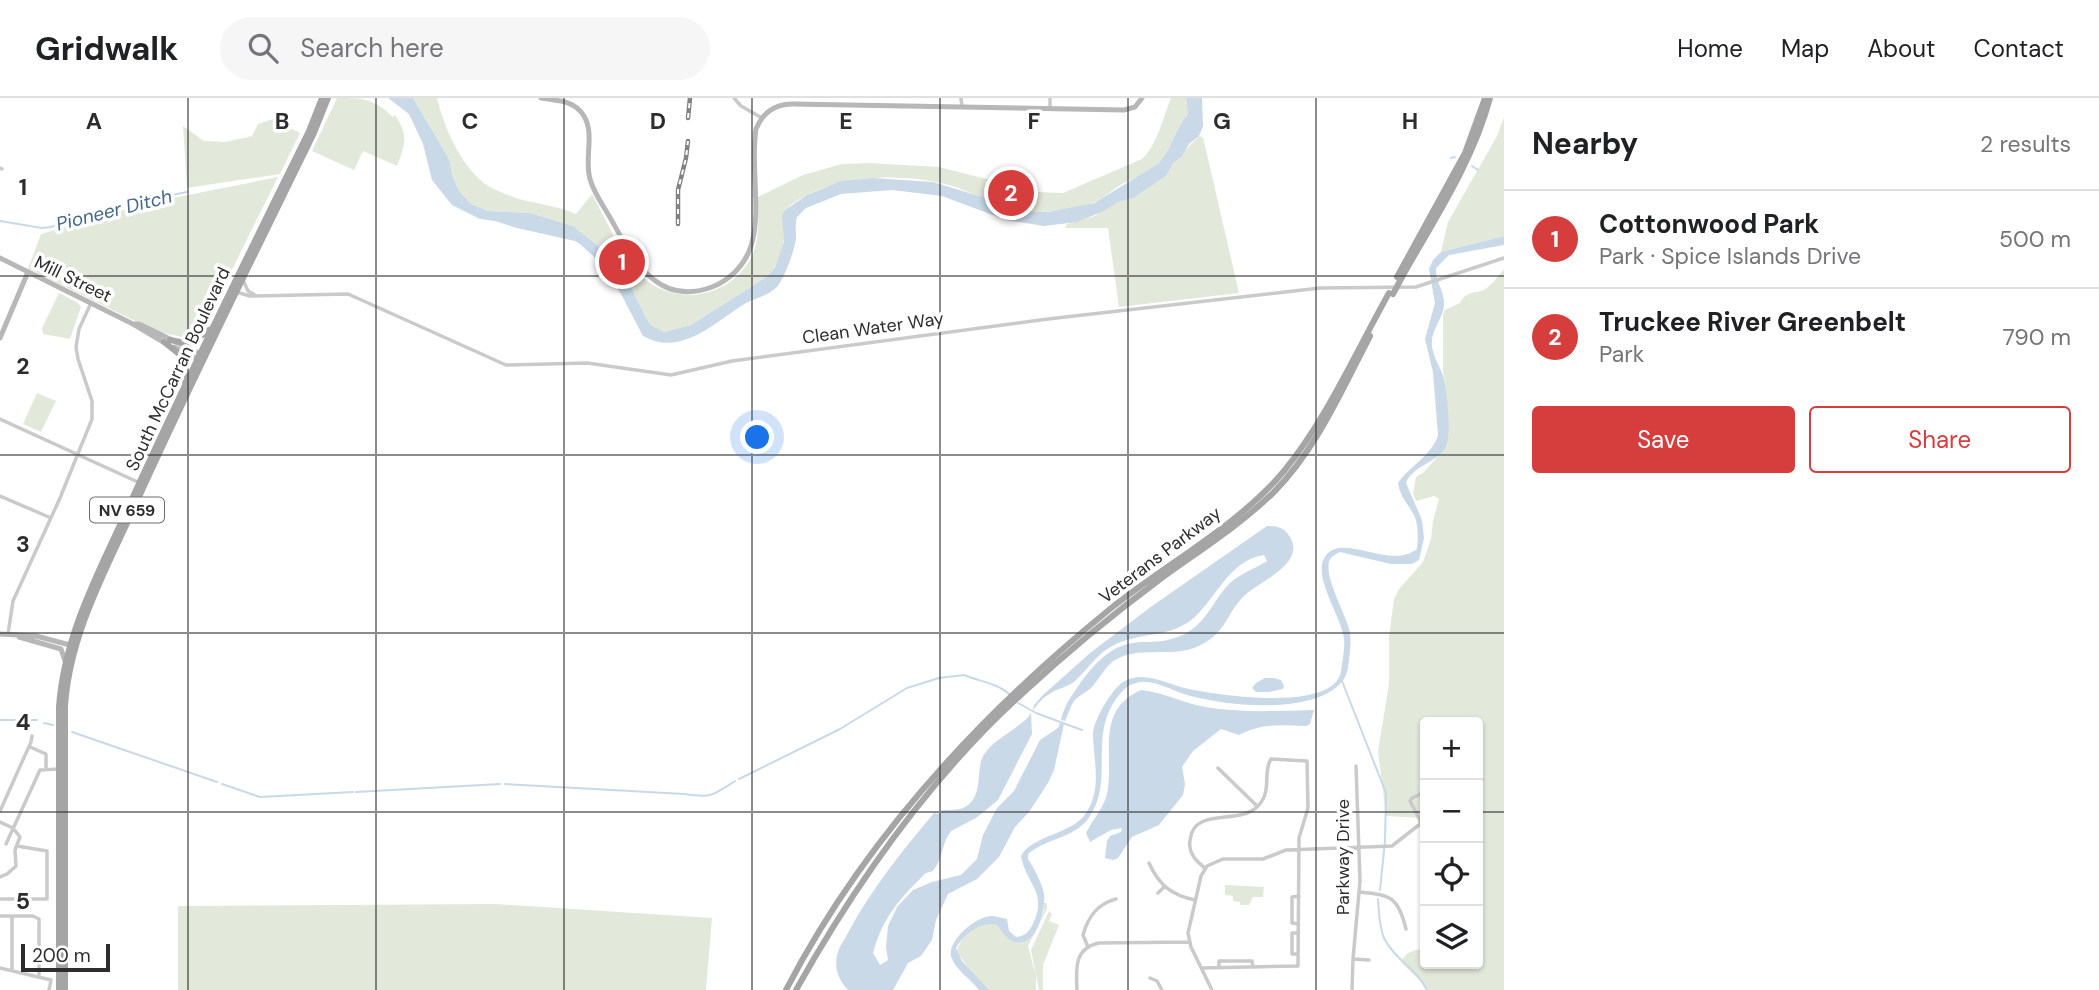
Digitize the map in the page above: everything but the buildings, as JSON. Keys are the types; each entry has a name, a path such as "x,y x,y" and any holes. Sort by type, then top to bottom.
{"main road":[{"name":"South McCarran Boulevard","path":"59,990 59,707 68,664 84,619 138,501 212,326 303,150 322,98"},
{"name":"South McCarran Boulevard","path":"70,645 84,607 183,388 242,278 328,98"},
{"name":"Veterans Parkway","path":"786,990 819,933 886,836 918,796 1007,703 1121,600 1230,521 1284,471 1314,428 1391,293 1465,153 1485,98"},
{"name":"Veterans Parkway","path":"1399,277 1469,155 1490,98"},
{"path":"167,341 190,344 212,326"},
{"path":"167,341 184,358 183,388"},
{"path":"138,501 140,482"},
{"path":"68,664 70,645"},
{"name":"South McCarran Boulevard","path":"65,990 65,709 68,664"},
{"name":"Veterans Parkway","path":"796,990 854,894 892,839 1007,703"},
{"path":"59,895 65,908"}],"street":[{"path":"541,98 568,102 581,112 589,130 590,180 634,260 643,272 656,282 681,290 702,290 721,282 738,269 749,251 754,230 755,134 762,118 773,108 783,104 826,101 1124,110 1135,107 1141,100"},
{"path":"734,98 741,106 762,118"},
{"path":"961,98 961,107"},
{"path":"1050,98 1050,108"},
{"name":"Mill Street","path":"0,258 132,324 139,324 200,357"},
{"name":"Clean Water Way","path":"235,291 246,295 348,294 506,365 587,363 671,375 717,363 1048,318 1320,288 1416,287 1504,258"},
{"path":"0,338 28,272"},
{"path":"242,278 248,291 257,295"},
{"path":"10,635 13,601 51,518 93,415 92,401 76,347 79,329 91,303"},
{"path":"0,419 140,482"},
{"path":"0,496 51,518"},
{"path":"0,634 36,636 70,645"},
{"path":"10,635 61,649 68,664"},
{"path":"0,811 32,736"},
{"path":"29,747 46,754 46,769"},
{"path":"1202,968 1298,967 1299,849 1300,833 1308,808 1308,760 1270,760 1267,789 1257,807 1244,816 1210,818 1196,826 1190,837 1191,851 1194,858 1205,868"},
{"name":"Parkway Drive","path":"1352,990 1360,892 1356,766"},
{"path":"1219,768 1257,807"},
{"path":"6,844 40,770 59,769"},
{"path":"1420,794 1410,801 1420,820"},
{"path":"0,822 13,828 20,837 16,866 0,877"},
{"path":"1212,990 1189,942 1189,927 1205,868 1220,859 1263,859 1282,851 1299,849 1392,846 1420,824"},
{"path":"0,899 47,899 47,851 17,846"},
{"path":"1149,863 1164,887 1180,897 1195,900"},
{"path":"1158,893 1164,887"},
{"path":"1360,892 1380,894 1392,899 1401,910 1406,929"},
{"path":"1087,947 1083,935 1091,916 1101,905 1116,899"},
{"path":"0,916 38,918 39,977"},
{"path":"12,916 12,971"},
{"path":"1077,990 1077,961 1087,947 1099,943 1189,942"},
{"path":"1353,959 1370,960"},
{"path":"0,968 51,980 49,990"},
{"path":"1150,978 1155,979 1162,990"}],"shaded area":[{"path":"337,98 368,100 393,117 395,115 404,134 397,166 363,151 354,170 312,151"},
{"path":"413,98 437,98 444,121 460,155 484,183 519,199 576,214 592,194 621,249 642,277 671,293 687,295 718,289 743,270 752,256 756,242 758,197 803,175 842,164 939,167 1038,192 1063,193 1142,159 1156,138 1171,98 1186,98 1188,114 1167,153 1155,167 1100,199 1075,208 1028,212 999,205 952,186 910,178 865,179 821,189 785,210 782,248 768,276 691,325 664,332 651,325 626,277 608,254 573,226 530,213 488,211 471,204 460,192 453,178 449,159"},
{"path":"1504,117 1504,236 1441,252 1448,222 1497,136"},
{"path":"273,119 300,133 280,174 187,188 183,126 204,141 225,142 252,136 258,124"},
{"path":"1199,136 1203,137 1239,293 1119,307 1108,228 1065,228 1067,224 1095,216 1111,205 1139,194 1166,176 1174,162"},
{"path":"278,177 203,328 187,338 158,332 28,269 41,234 148,203"},
{"path":"1504,269 1504,990 1429,990 1401,962 1411,952 1420,950 1420,969 1483,969 1483,717 1420,717 1420,818 1386,816 1378,751 1389,684 1389,637 1394,599 1399,589 1423,562 1439,499 1434,496 1416,501 1413,493 1416,477 1423,473 1447,446 1443,314 1469,294 1481,291"},
{"path":"59,293 81,307 70,339 43,334 42,328"},
{"path":"37,393 56,401 41,432 23,424"},
{"path":"1225,885 1264,887 1263,897 1253,897 1249,905 1240,905 1240,902 1233,901 1233,896 1225,895"},
{"path":"1044,903 1047,903 1040,922"},
{"path":"495,904 712,918 706,990 178,990 178,906"},
{"path":"1049,911 1052,914 1049,921 1059,925 1043,965 1043,990 1039,990 1031,950"},
{"path":"987,923 996,924 1013,941 1026,940 1038,926 1028,946 1036,976 1036,990 989,990 974,976 957,952 970,932"}],"water":[{"path":"388,98 413,98 449,159 453,178 460,192 471,204 488,211 530,213 573,226 608,254 626,277 651,325 664,332 691,325 768,276 775,267 784,242 782,216 785,210 807,195 842,181 873,178 933,182 982,197 1006,208 1048,212 1094,203 1158,164 1188,114 1186,98 1202,98 1203,126 1199,136 1174,162 1166,176 1133,198 1118,202 1077,222 1044,226 1006,220 942,196 892,190 841,194 806,208 797,217 793,250 776,288 746,303 698,335 671,343 657,342 643,336 603,265 580,244 480,219 452,205 432,180 423,144 409,114"},
{"path":"1504,236 1504,245 1449,255 1436,268 1444,305 1433,335 1432,346 1446,391 1448,441 1437,457 1414,472 1406,483 1422,520 1424,538 1419,560 1412,564 1391,564 1340,552 1331,558 1329,573 1350,633 1346,676 1326,694 1288,704 1244,705 1204,699 1149,682 1136,683 1124,689 1108,713 1102,743 1100,787 1090,816 1077,829 1028,854 1044,894 1041,919 1033,935 1020,942 1012,941 997,925 985,925 969,933 956,948 962,961 989,990 979,990 953,961 951,950 954,943 964,930 985,917 1007,919 1009,931 1016,937 1024,935 1030,929 1038,904 1035,888 1021,856 1034,843 1072,826 1086,813 1096,785 1094,730 1104,706 1123,682 1131,678 1148,677 1203,692 1282,698 1317,693 1337,680 1342,669 1344,639 1324,583 1322,562 1327,554 1335,549 1357,549 1394,556 1417,549 1416,522 1398,483 1431,448 1438,435 1433,372 1425,339 1435,303 1429,269 1441,252"},
{"path":"1267,526 1280,528 1288,534 1293,547 1292,555 1279,571 1238,602 1213,637 1185,651 1134,653 1115,660 1091,688 1074,701 1065,721 1061,720 1081,682 1106,654 1131,643 1166,640 1188,632 1201,622 1230,583 1267,561 1264,555 1252,558 1231,573 1190,621 1158,634 1115,644 1096,658 1075,681 1048,695 1033,710 1043,695 1090,653"},
{"path":"1265,678 1281,680 1283,689 1256,692 1252,688"},
{"path":"1141,690 1219,709 1314,710 1310,724 1306,726 1264,727 1239,735 1221,729 1193,751 1182,767 1185,784 1183,795 1159,825 1132,837 1118,858 1113,860 1105,858 1107,841 1110,836 1121,832 1122,828 1111,830 1090,842 1086,833 1107,794 1112,722 1126,699"},
{"path":"1031,713 1032,734 998,800 976,818 951,831 933,871 926,873 917,882 887,918 873,953 880,965 888,960 888,926 897,907 913,890 961,875 977,859 983,835 997,808 1014,791 1040,740 1058,728 1060,723 1064,724 1054,770 1029,812 1015,827 999,857 977,879 948,894 936,920 932,940 921,956 908,963 893,990 848,990 838,974 837,955 868,900 934,813 962,808 972,801 985,753"}],"waterway":[{"path":"1451,158 1455,157"},
{"path":"1472,166 1478,170"},
{"name":"Pioneer Ditch","path":"0,221 51,227 114,207 187,192"},
{"path":"739,779 840,729 907,688 939,678 964,675 1009,694"},
{"path":"1342,681 1386,793 1380,890"},
{"path":"1018,703 1036,713 1082,730"},
{"path":"0,720 37,720"},
{"path":"44,723 53,725"},
{"path":"72,732 217,782"},
{"path":"505,784 706,796 735,781"},
{"path":"222,784 260,797 353,792"},
{"path":"356,792 500,784"},
{"path":"1378,899 1384,938 1427,990"}],"railway":[{"path":"688,118 690,98"},
{"path":"678,224 678,190 688,141"}],"place":[{"name":"Truckee River Greenbelt","path":"1011,193"},
{"name":"Cottonwood Park","path":"622,262"}]}
